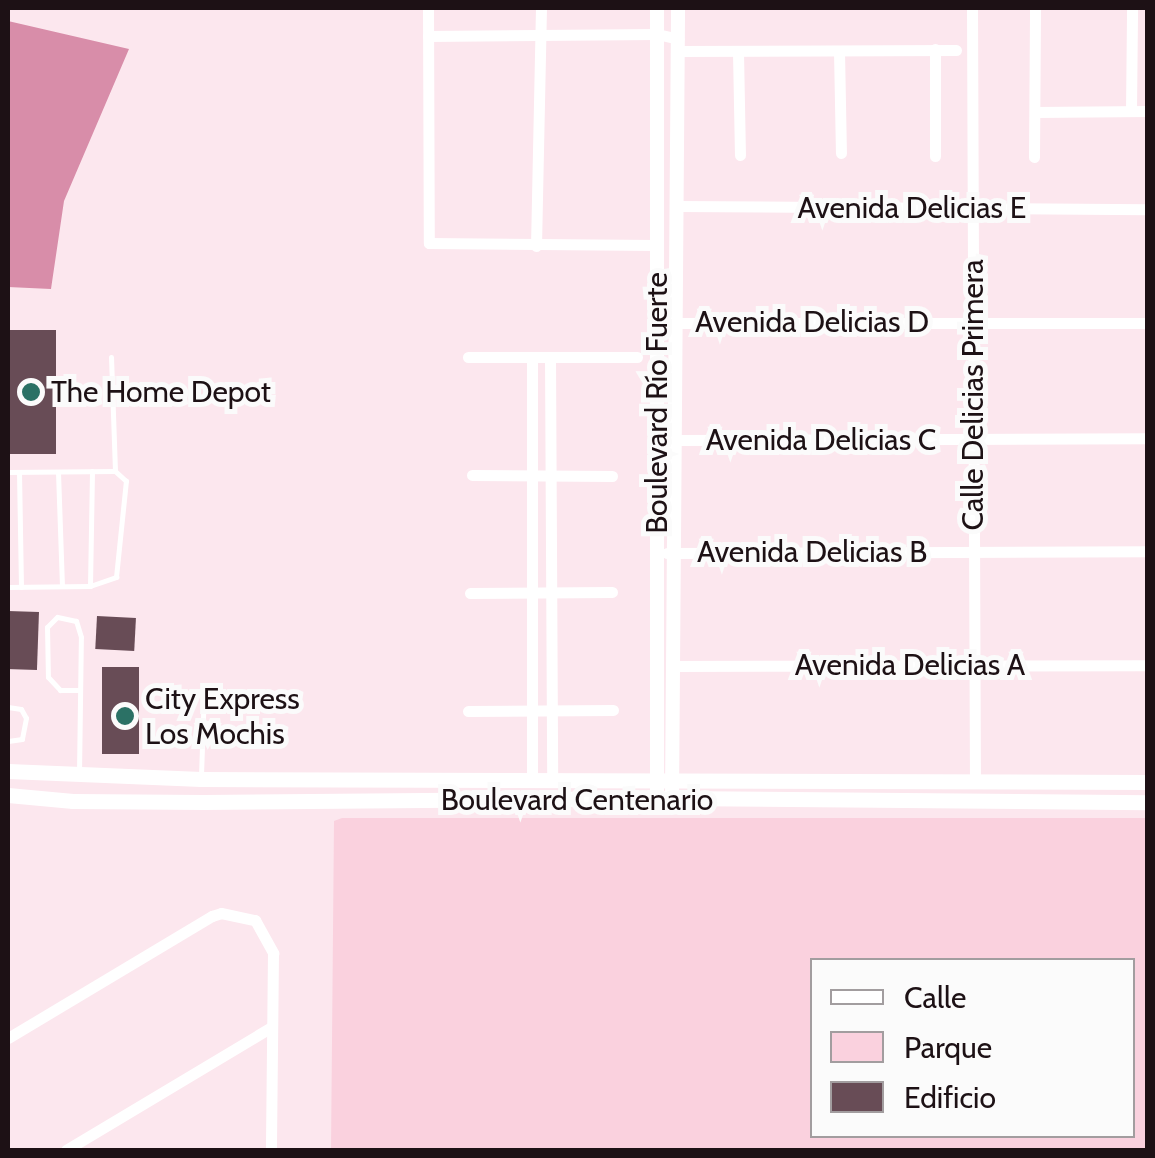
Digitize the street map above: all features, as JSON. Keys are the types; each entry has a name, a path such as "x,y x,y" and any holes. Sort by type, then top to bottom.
{"main road":[{"name":"Boulevard Centenario","path":"8,771 79,777 552,781 665,790 1148,802"},
{"path":"204,802 205,779"},
{"name":"Boulevard Centenario","path":"8,795 73,801 204,802 975,782 1148,782"}],"street":[{"path":"428,8 428,242 657,245"},
{"path":"536,246 541,8"},
{"name":"Boulevard Río Fuerte","path":"657,8 657,553 665,790"},
{"name":"Boulevard Río Fuerte","path":"665,790 674,666 678,8"},
{"name":"Calle Delicias Primera","path":"972,8 975,782"},
{"path":"1034,157 1035,8"},
{"path":"1132,8 1132,111"},
{"path":"428,36 657,34 678,45 738,52 956,50"},
{"path":"935,50 935,156"},
{"path":"839,51 841,154"},
{"path":"738,52 740,155"},
{"path":"1036,112 1148,111"},
{"name":"Avenida Delicias E","path":"677,206 1148,209"},
{"name":"Avenida Delicias D","path":"657,323 1148,323"},
{"path":"468,358 637,356"},
{"path":"532,357 532,781"},
{"path":"550,357 552,781"},
{"name":"Avenida Delicias C","path":"675,440 1148,438"},
{"path":"472,476 612,476"},
{"name":"Avenida Delicias B","path":"657,553 1148,552"},
{"path":"470,592 612,592"},
{"name":"Avenida Delicias A","path":"674,666 1148,665"},
{"path":"468,711 612,710"},
{"path":"8,1038 221,913 255,920 271,946 271,1150"},
{"path":"66,1150 270,1028"}],"lane":[{"path":"111,357 115,472"},
{"path":"8,472 115,472 126,480 121,566 112,580 90,586 8,587"},
{"path":"19,472 20,587"},
{"path":"58,472 62,586"},
{"path":"90,586 92,472"},
{"path":"79,777 80,690 79,627 70,618 57,617 47,627 48,677 60,690 80,690"},
{"path":"204,688 205,779"},
{"path":"8,707 21,709 26,718 22,739 8,742"}],"green space":[{"path":"1147,818 1147,1150 331,1150 334,821"}],"shaded area":[{"path":"8,21 129,49 64,201 51,289 8,287"}],"building":[{"name":"The Home Depot","path":"8,330 56,330 56,454 8,454"},
{"path":"8,611 39,612 37,670 8,669"},
{"path":"97,616 136,618 134,651 95,649"},
{"path":"102,667 139,667 139,754 102,754"}],"place":[{"name":"The Home Depot","path":"31,392"},
{"name":"City Express Los Mochis","path":"125,716"}]}
